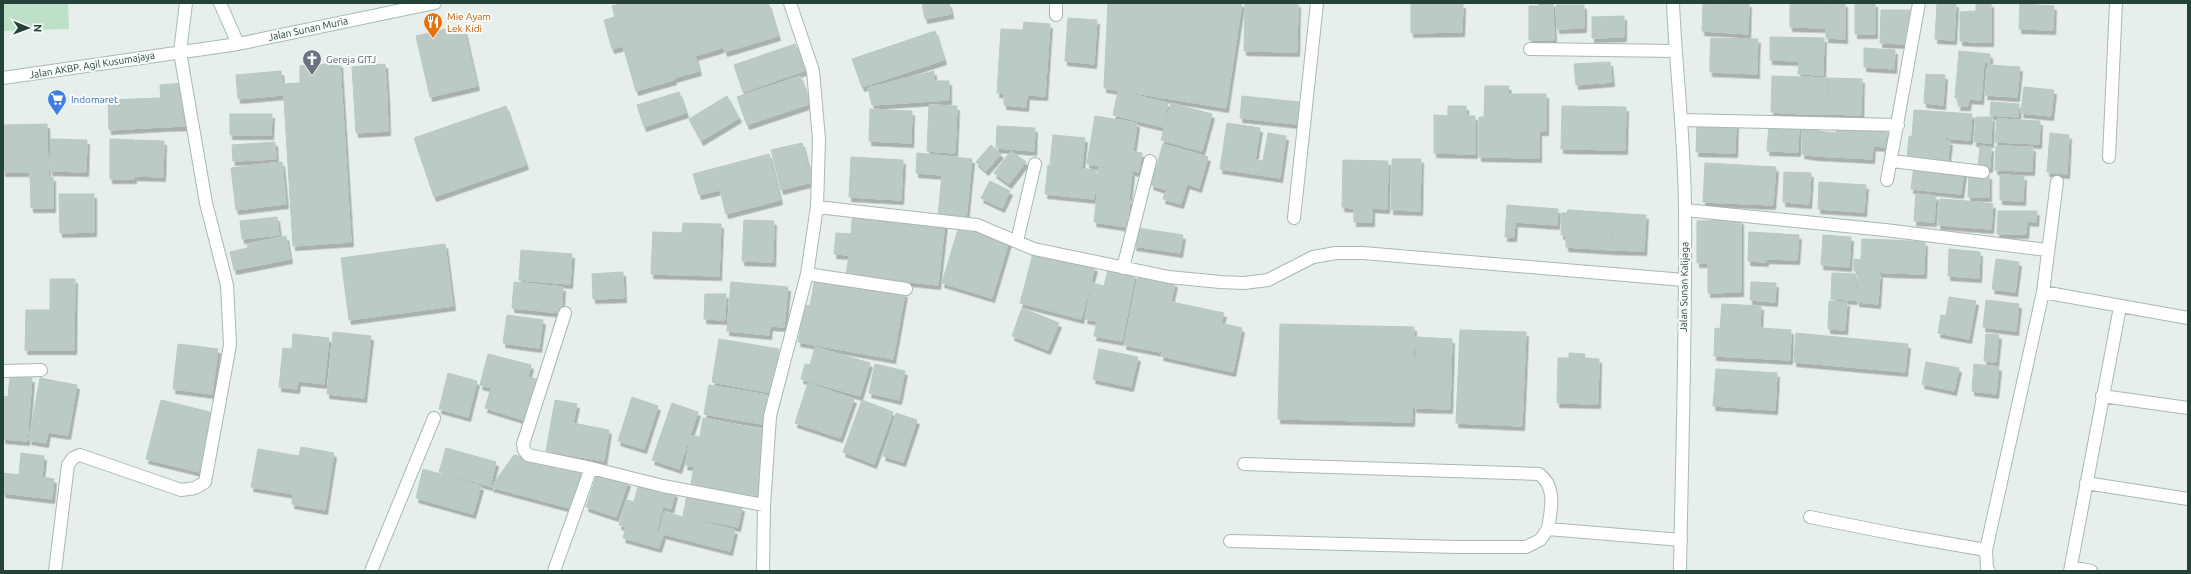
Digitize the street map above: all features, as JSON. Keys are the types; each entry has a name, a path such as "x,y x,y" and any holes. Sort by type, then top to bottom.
{"street":[{"path":"55,571 68,465 73,458 80,455 181,490 195,488 205,482 230,345 227,285 206,203 180,52 186,3"},
{"path":"220,3 238,44"},
{"name":"Jalan Sunan Muria","path":"180,52 238,44 435,3"},
{"path":"763,571 764,505 770,416 807,274 817,207 819,138 813,71 790,3"},
{"path":"1056,3 1056,16"},
{"path":"1294,218 1317,3"},
{"name":"Jalan Sunan Kalijaga","path":"1673,3 1675,51 1682,120 1685,210 1680,571"},
{"path":"1888,180 1919,3"},
{"path":"2109,157 2116,3"},
{"path":"1530,50 1675,51"},
{"name":"Jalan AKBP. Agil Kusumajaya","path":"3,78 180,52"},
{"path":"1682,120 1898,125"},
{"path":"1123,268 1150,161"},
{"path":"1892,161 1983,172"},
{"path":"1017,241 1036,164"},
{"path":"1989,571 1987,569 1986,550 2043,292 2047,250 2057,182"},
{"path":"817,207 977,225 1034,249 1169,277 1244,283 1268,280 1313,257 1363,253 1684,280"},
{"path":"1685,210 1885,230 2047,250"},
{"path":"807,274 906,288"},
{"path":"2043,292 2188,318"},
{"path":"2091,571 2070,569 2120,307"},
{"path":"565,313 523,444 524,450 528,455 591,468 663,486 764,505"},
{"path":"3,371 41,370"},
{"path":"2102,396 2188,408"},
{"path":"371,571 434,418"},
{"path":"1230,541 1457,547 1526,547 1540,540 1548,529 1552,489 1547,480 1539,474 1244,464"},
{"path":"554,571 591,468"},
{"path":"2086,482 2188,499"},
{"path":"1810,517 1986,550"},
{"path":"1548,529 1681,540"}],"green space":[{"path":"3,3 68,3 69,29 3,31"}],"building":[{"path":"623,3 652,3 674,80 636,91 623,46 612,49 604,20 615,17 612,6"},
{"path":"653,3 709,3 722,48 695,56 699,71 674,78"},
{"path":"710,3 768,3 778,36 725,52"},
{"path":"922,3 949,3 951,14 925,19"},
{"path":"1108,3 1242,3 1226,108 1104,88"},
{"path":"1245,3 1298,3 1297,52 1244,51"},
{"path":"1411,3 1463,4 1462,32 1411,33"},
{"path":"1539,3 1553,3 1554,40 1529,40 1529,6 1539,6"},
{"path":"1703,3 1720,3 1719,32 1702,31"},
{"path":"1720,3 1749,3 1748,34 1719,32"},
{"path":"1790,3 1826,3 1826,28 1790,27"},
{"path":"1826,3 1845,3 1845,39 1826,38"},
{"path":"1855,3 1875,3 1875,34 1855,34"},
{"path":"1937,3 1956,3 1954,40 1935,39"},
{"path":"1976,3 1991,3 1991,42 1976,42"},
{"path":"2020,4 2054,6 2053,30 2019,29"},
{"path":"1556,5 1584,5 1584,28 1557,29"},
{"path":"1881,10 1910,10 1907,44 1880,43"},
{"path":"1976,11 1976,42 1960,41 1960,12"},
{"path":"1624,16 1624,37 1592,38 1592,17"},
{"path":"1068,18 1097,20 1094,64 1065,61"},
{"path":"1024,22 1050,24 1045,96 1027,95 1026,107 1004,105 1004,93 997,93 1001,29 1023,30"},
{"path":"463,25 477,86 430,97 416,36"},
{"path":"935,31 944,60 862,87 852,59"},
{"path":"1770,37 1824,38 1823,75 1798,74 1799,61 1770,60"},
{"path":"1711,38 1758,39 1757,57 1710,56"},
{"path":"795,44 804,71 743,92 734,65"},
{"path":"1864,48 1895,50 1894,69 1864,67"},
{"path":"1959,51 1990,54 1990,63 1984,62 1981,100 1969,99 1968,106 1958,106 1959,98 1955,98"},
{"path":"1710,56 1757,57 1757,74 1710,72"},
{"path":"1610,62 1612,82 1576,85 1574,64"},
{"path":"340,63 351,242 293,246 283,84 300,83 300,66"},
{"path":"385,64 387,97 354,99 352,67"},
{"path":"1988,65 2020,67 2017,97 1985,95"},
{"path":"281,71 283,95 238,99 236,75"},
{"path":"934,71 934,81 949,81 949,100 872,105 868,88"},
{"path":"1926,74 1945,75 1943,105 1924,103"},
{"path":"800,76 810,104 747,125 737,97"},
{"path":"1772,76 1803,77 1802,114 1771,112"},
{"path":"1803,77 1828,78 1827,114 1802,114"},
{"path":"1828,78 1862,79 1861,115 1827,114"},
{"path":"185,83 187,126 162,127 160,85"},
{"path":"1485,86 1509,86 1508,94 1546,94 1546,131 1539,131 1539,158 1479,157 1479,117 1484,117"},
{"path":"2024,87 2054,90 2051,116 2021,113"},
{"path":"1118,91 1168,103 1163,127 1113,115"},
{"path":"679,92 686,113 644,127 637,105"},
{"path":"727,96 739,118 701,141 689,119"},
{"path":"1242,96 1299,102 1297,124 1240,118"},
{"path":"387,97 388,131 356,133 354,99"},
{"path":"160,98 162,127 109,130 108,100"},
{"path":"1991,102 2019,104 2018,117 1990,115"},
{"path":"1171,103 1212,114 1202,151 1161,140"},
{"path":"929,105 957,106 955,153 927,151"},
{"path":"506,106 526,165 434,197 414,138"},
{"path":"1448,106 1466,106 1466,116 1475,116 1475,154 1434,153 1434,115 1448,116"},
{"path":"1562,106 1626,107 1625,150 1561,149"},
{"path":"870,109 912,111 911,143 869,141"},
{"path":"1914,110 1972,114 1970,140 1912,136"},
{"path":"230,114 272,114 271,135 230,135"},
{"path":"1095,116 1137,123 1133,152 1142,153 1139,172 1087,164"},
{"path":"1976,117 1992,117 1991,143 1974,142"},
{"path":"1997,119 2040,121 2039,144 1995,142"},
{"path":"1697,121 1736,123 1735,153 1696,152"},
{"path":"1227,123 1260,128 1255,160 1263,161 1268,133 1286,136 1280,178 1220,169"},
{"path":"47,124 48,177 53,177 53,208 31,208 30,172 3,172 3,125"},
{"path":"1769,124 1799,125 1798,152 1767,151"},
{"path":"997,126 1035,128 1034,151 996,148"},
{"path":"1803,126 1818,127 1815,156 1802,154"},
{"path":"1836,126 1887,129 1886,147 1873,146 1872,159 1815,156 1817,131 1836,133"},
{"path":"2050,133 2069,135 2067,174 2047,172"},
{"path":"1053,135 1085,138 1082,167 1050,164"},
{"path":"1909,136 1950,141 1947,165 1907,161"},
{"path":"51,139 87,140 86,172 50,171"},
{"path":"110,139 135,140 134,179 110,179"},
{"path":"136,140 164,141 163,177 135,176"},
{"path":"275,142 276,159 233,161 232,145"},
{"path":"802,143 812,182 781,190 771,150"},
{"path":"1163,144 1208,157 1199,188 1187,184 1181,204 1163,199 1166,190 1151,185"},
{"path":"991,145 1001,154 986,171 976,162"},
{"path":"1980,146 1991,147 1990,168 1978,167"},
{"path":"1996,146 2033,147 2032,171 1995,170"},
{"path":"1011,151 1026,162 1009,184 994,173"},
{"path":"917,153 972,159 966,219 938,216 942,175 916,173"},
{"path":"769,154 780,200 726,214 720,190 699,195 693,174"},
{"path":"851,157 903,160 901,200 849,197"},
{"path":"1392,159 1421,159 1420,211 1391,210"},
{"path":"1343,160 1388,161 1387,209 1372,208 1372,222 1354,222 1354,208 1342,207"},
{"path":"282,162 286,204 236,210 231,168"},
{"path":"1705,163 1776,167 1773,205 1703,202"},
{"path":"1048,165 1097,170 1094,199 1045,194"},
{"path":"1914,166 1964,172 1961,194 1911,189"},
{"path":"1099,168 1132,172 1129,198 1096,194"},
{"path":"1784,172 1811,173 1809,204 1783,202"},
{"path":"1969,174 1989,175 1989,197 1968,197"},
{"path":"2000,175 2024,176 2023,201 2000,200"},
{"path":"990,181 1010,191 1002,208 981,198"},
{"path":"1819,182 1866,185 1864,212 1818,209"},
{"path":"59,194 94,194 94,232 60,233"},
{"path":"1916,194 1936,196 1934,222 1914,221"},
{"path":"1097,195 1130,200 1127,227 1094,222"},
{"path":"1940,199 1967,201 1964,227 1938,225"},
{"path":"1967,201 1993,204 1991,229 1964,227"},
{"path":"1507,205 1558,209 1557,225 1515,222 1514,237 1505,237"},
{"path":"1568,210 1614,213 1611,250 1566,247 1566,235 1561,235 1562,213 1567,213"},
{"path":"1998,211 2037,211 2036,222 2027,221 2026,234 1997,234"},
{"path":"853,212 945,222 938,285 846,275 849,255 834,254 836,233 851,234"},
{"path":"1614,213 1646,215 1644,251 1611,250"},
{"path":"277,217 279,235 242,239 240,221"},
{"path":"744,220 774,221 773,262 742,261"},
{"path":"1741,220 1741,292 1708,293 1708,263 1697,263 1697,221"},
{"path":"683,223 721,224 719,276 651,274 653,232 682,233"},
{"path":"959,226 1009,241 992,298 942,283"},
{"path":"1137,228 1183,235 1180,253 1134,246"},
{"path":"1749,232 1767,233 1766,262 1748,261"},
{"path":"1767,233 1799,235 1797,260 1766,259"},
{"path":"1823,235 1851,237 1849,267 1821,265"},
{"path":"286,236 290,259 234,270 230,252 248,248 247,244"},
{"path":"1862,239 1892,240 1891,273 1854,271 1854,259 1861,260"},
{"path":"1892,240 1925,242 1924,274 1891,273"},
{"path":"445,244 453,306 349,320 341,258"},
{"path":"1949,249 1980,252 1979,278 1948,276"},
{"path":"521,250 572,254 570,284 519,280"},
{"path":"1034,250 1095,267 1081,319 1020,303"},
{"path":"1996,259 2019,262 2015,292 1992,289"},
{"path":"1108,270 1135,275 1122,341 1094,336 1097,321 1085,319 1092,283 1104,286"},
{"path":"623,272 624,298 593,299 592,274"},
{"path":"1858,272 1880,274 1878,304 1857,302"},
{"path":"1832,273 1856,274 1855,300 1831,299"},
{"path":"1138,275 1175,283 1160,352 1124,345"},
{"path":"815,278 905,293 893,359 798,342 805,305 810,306"},
{"path":"50,279 75,279 74,350 25,350 26,310 50,310"},
{"path":"514,282 563,287 561,313 512,308"},
{"path":"731,282 788,287 784,327 770,326 769,335 727,331"},
{"path":"1751,282 1776,283 1775,302 1750,300"},
{"path":"705,294 726,294 725,320 704,319"},
{"path":"1949,297 1976,301 1969,339 1938,333 1941,315 1946,316"},
{"path":"1986,300 2019,304 2016,331 1983,327"},
{"path":"1829,301 1847,302 1845,330 1828,329"},
{"path":"1172,302 1224,313 1221,323 1242,328 1233,372 1161,356"},
{"path":"1722,304 1761,306 1760,328 1791,330 1790,360 1714,356 1715,328 1720,329"},
{"path":"1022,308 1059,323 1048,350 1012,336"},
{"path":"507,315 543,320 539,348 503,343"},
{"path":"1280,324 1414,327 1412,422 1278,419"},
{"path":"1460,330 1526,332 1522,426 1456,423"},
{"path":"333,332 371,336 364,398 327,394"},
{"path":"1796,333 1908,344 1905,372 1794,362"},
{"path":"293,334 329,338 324,384 298,381 297,389 279,387 283,348 292,349"},
{"path":"1986,334 1999,335 1996,362 1984,361"},
{"path":"1416,337 1452,339 1450,409 1414,408"},
{"path":"719,339 779,349 772,393 712,382"},
{"path":"178,344 218,349 212,394 173,389"},
{"path":"815,347 870,363 860,396 801,379 805,364 810,365"},
{"path":"1099,349 1138,357 1131,387 1093,379"},
{"path":"1569,353 1585,354 1584,358 1599,359 1598,404 1557,403 1558,358 1569,358"},
{"path":"488,354 531,365 528,377 540,380 535,399 480,385"},
{"path":"1926,362 1959,368 1954,391 1922,384"},
{"path":"875,364 905,371 899,400 869,393"},
{"path":"1974,364 1999,367 1996,394 1972,391"},
{"path":"1716,369 1777,373 1775,410 1713,406"},
{"path":"448,373 477,381 468,417 439,409"},
{"path":"10,376 32,378 27,441 3,439 3,396 8,397"},
{"path":"40,378 77,385 68,435 48,432 46,443 29,440"},
{"path":"808,383 854,399 840,438 795,423"},
{"path":"709,385 767,395 762,424 704,414"},
{"path":"491,388 533,401 527,421 485,408"},
{"path":"632,397 658,406 644,449 618,441"},
{"path":"161,400 214,413 199,472 146,459"},
{"path":"555,400 577,404 573,423 609,430 604,461 546,451"},
{"path":"862,400 893,412 874,464 843,452"},
{"path":"672,403 698,412 679,469 652,460"},
{"path":"896,413 917,420 903,462 883,456"},
{"path":"703,418 764,430 758,499 690,489 694,467 685,465 691,436 700,437"},
{"path":"301,447 334,453 325,510 292,504 293,494 251,487 258,449 299,456"},
{"path":"446,448 496,462 490,486 439,472"},
{"path":"21,453 44,456 42,477 54,479 52,499 3,493 3,473 19,475"},
{"path":"514,455 582,471 573,509 491,487"},
{"path":"423,469 481,486 473,514 416,498"},
{"path":"598,471 628,482 616,517 586,507"},
{"path":"639,483 675,493 671,509 663,506 656,533 663,535 659,548 623,538 626,527 619,525 627,500 634,502"},
{"path":"687,496 742,507 738,527 683,516"},
{"path":"664,512 735,530 730,551 659,533"}],"place":[{"name":"Mie Ayam Lek Kidi","path":"433,39"},
{"name":"Gereja GITJ","path":"312,76"},
{"name":"Indomaret","path":"57,116"}]}
